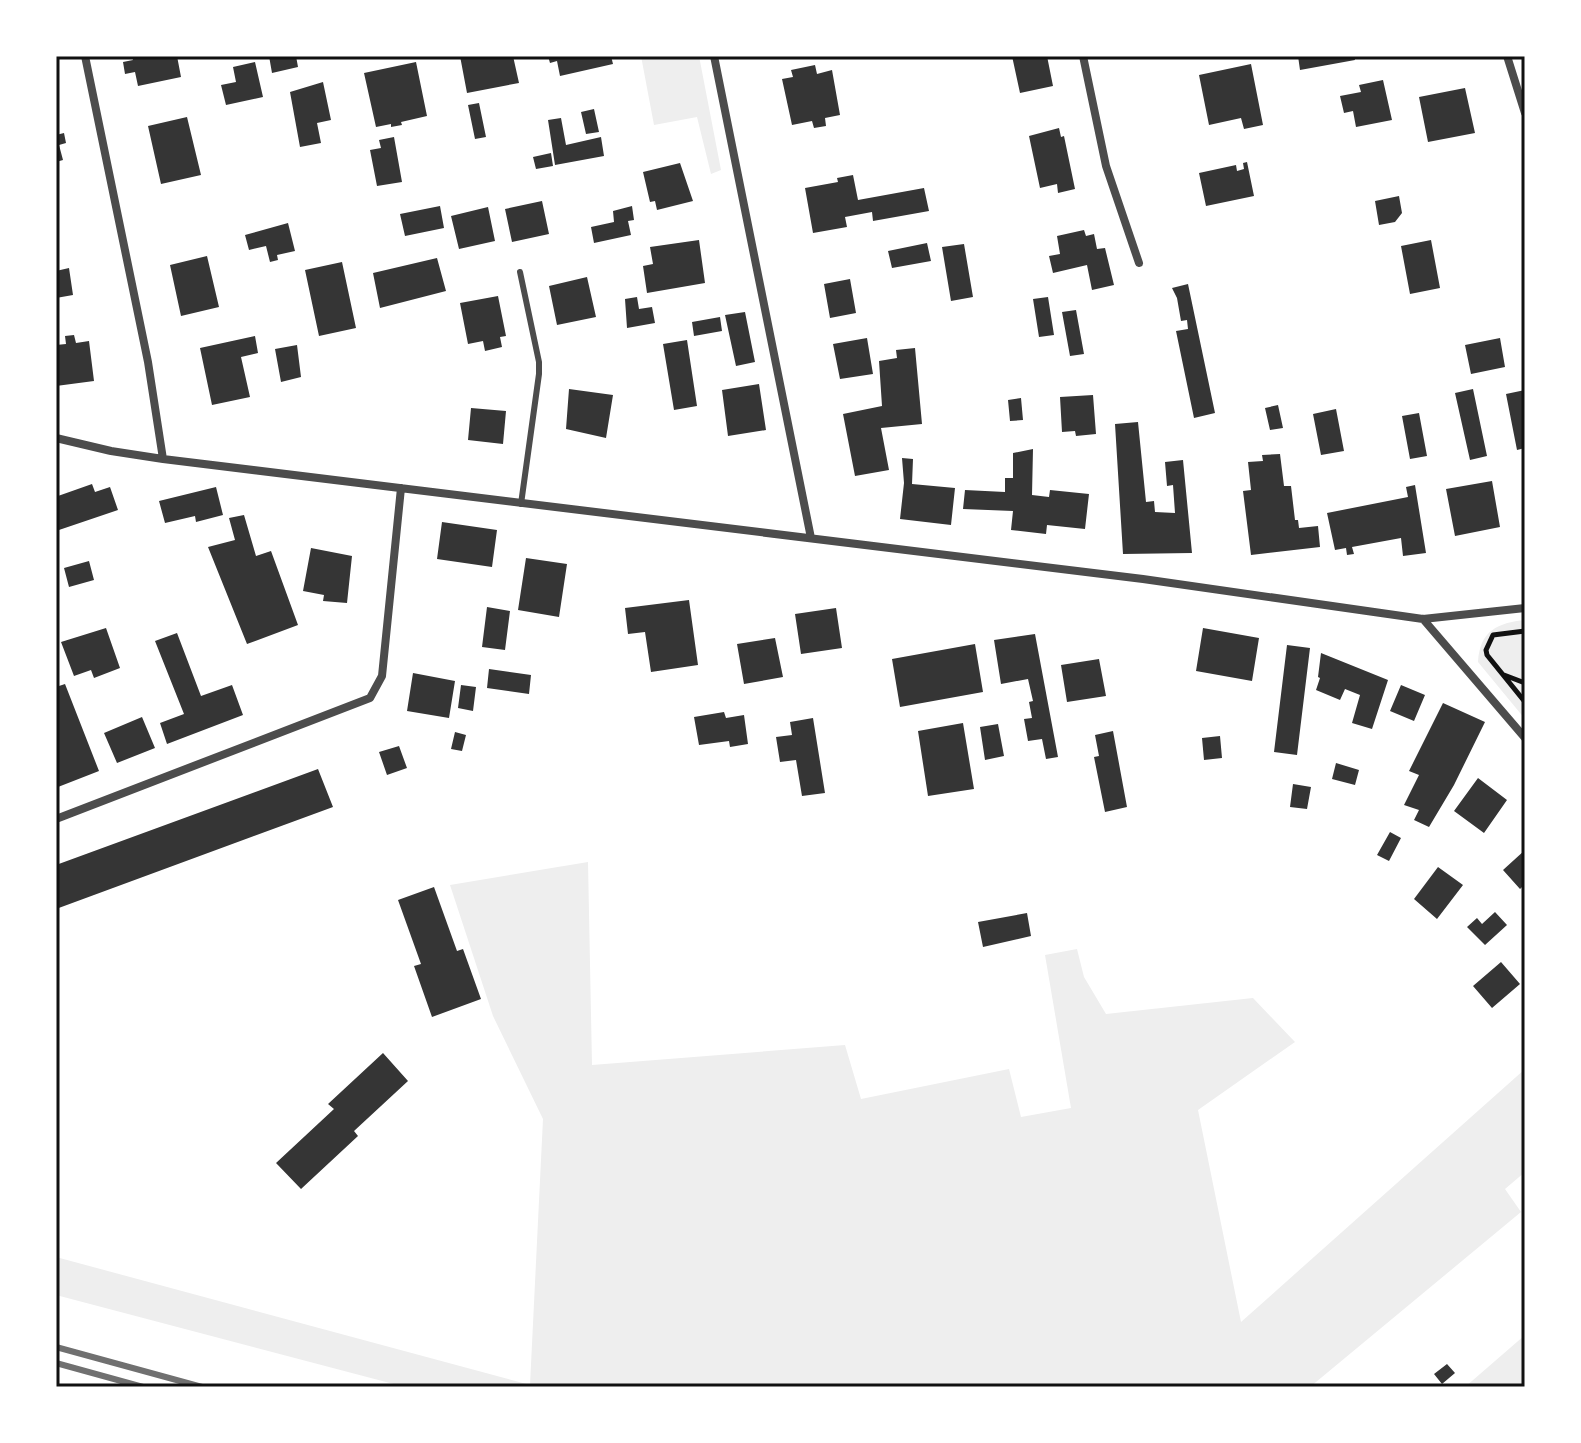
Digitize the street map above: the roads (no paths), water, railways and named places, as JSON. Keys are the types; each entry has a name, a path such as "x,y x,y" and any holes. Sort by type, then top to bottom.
{"street":[{"path":"85,56 146,351 163,459"},
{"path":"714,56 811,538"},
{"path":"1083,56 1106,166 1139,263"},
{"path":"1507,56 1525,113"},
{"path":"56,438 163,459 1143,579 1423,619 1525,608"},
{"path":"56,819 370,698 382,676 401,488"},
{"path":"1423,619 1525,738"}],"lane":[{"path":"520,272 539,362 521,504"}],"railway":[{"path":"56,1347 202,1387"},
{"path":"56,1363 143,1387"}]}
